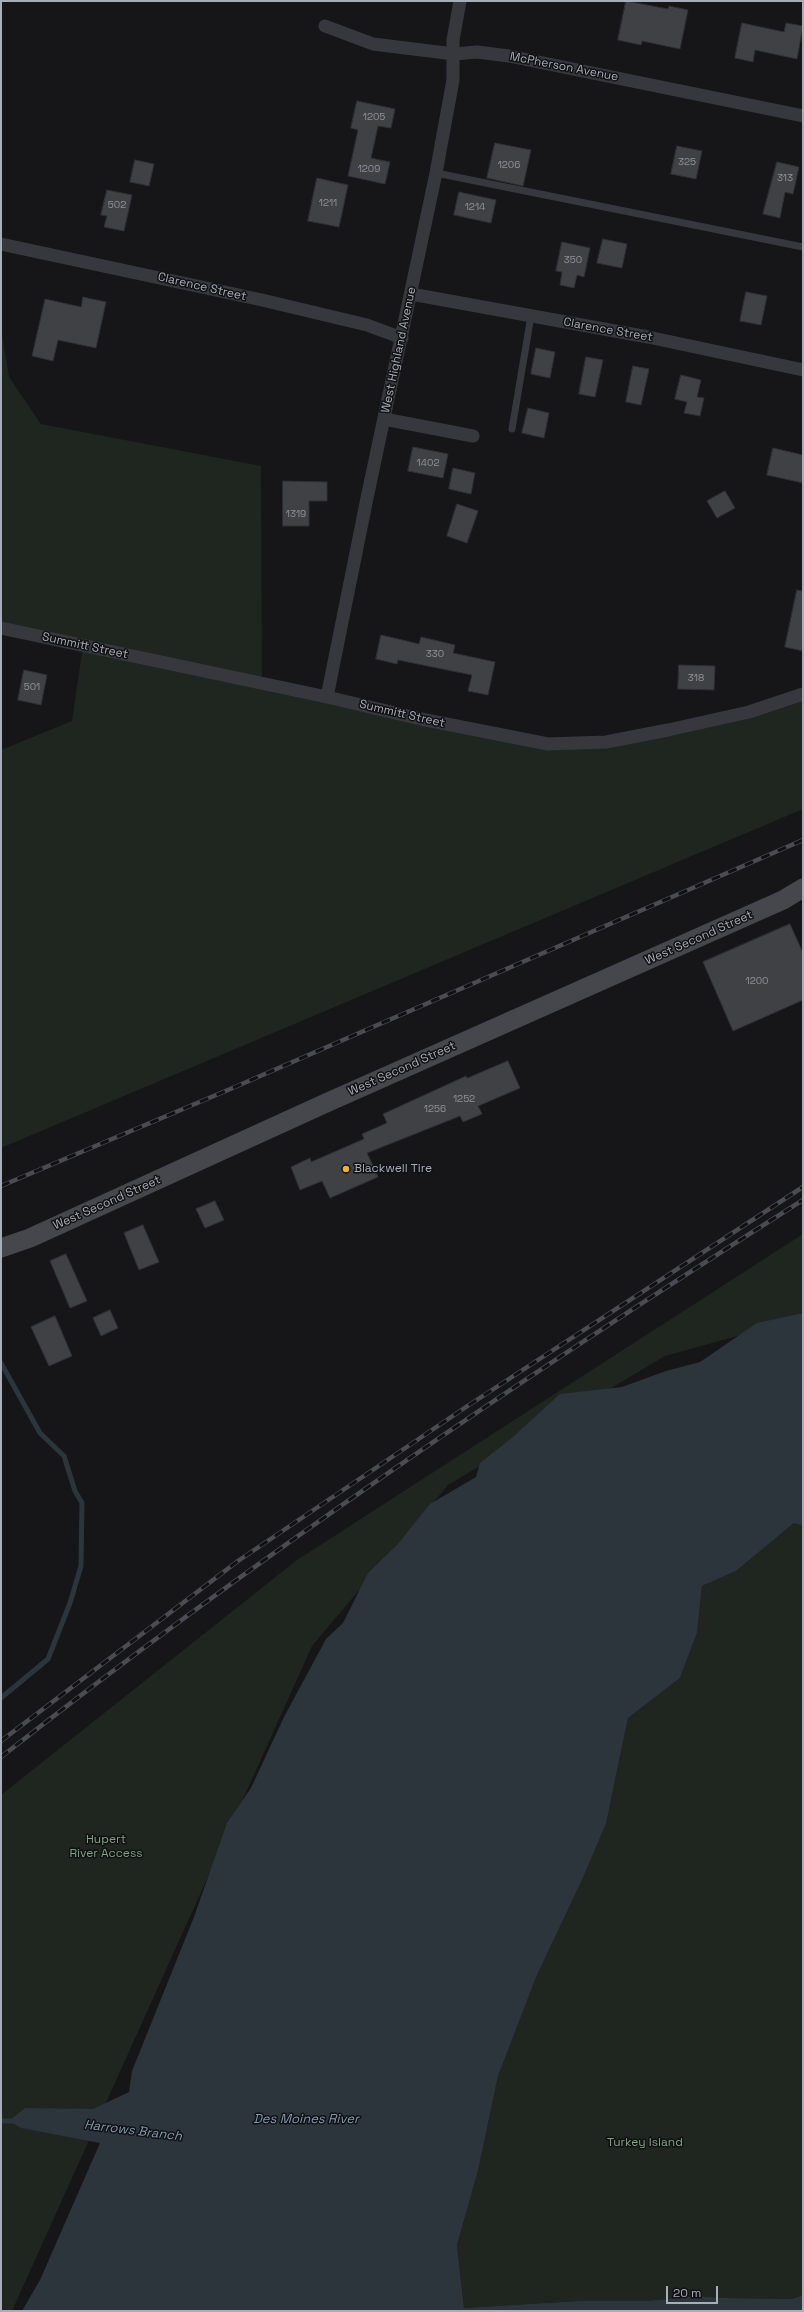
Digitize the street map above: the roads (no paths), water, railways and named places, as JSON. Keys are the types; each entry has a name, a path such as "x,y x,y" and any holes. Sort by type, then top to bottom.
{"main road":[{"name":"West Second Street","path":"1,1248 30,1238 333,1100 783,900 803,888"}],"street":[{"name":"West Highland Avenue","path":"327,697 436,172 453,80 453,40 460,1"},
{"name":"McPherson Avenue","path":"326,26 373,44 454,54 477,52 509,56 803,116"},
{"name":"Clarence Street","path":"1,244 367,325 402,338"},
{"name":"Clarence Street","path":"411,294 648,337 803,370"},
{"path":"384,418 473,436"},
{"name":"Summitt Street","path":"1,628 327,697 421,719 548,744 606,742 668,730 750,712 803,694"}],"lane":[{"path":"436,172 803,247"},
{"path":"512,429 531,316"}],"water":[{"name":"Des Moines River","path":"803,1313 803,1526 794,1523 736,1571 702,1586 697,1633 680,1678 628,1718 606,1824 582,1880 537,1975 498,2076 478,2171 457,2245 464,2308 579,2301 646,2301 697,2296 792,2299 803,2295 803,2311 22,2311 40,2280 100,2143 21,2128 9,2121 25,2108 93,2109 129,2092 132,2071 194,1917 227,1823 251,1788 284,1717 326,1639 343,1623 368,1573 397,1545 430,1504 476,1477 480,1463 513,1437 560,1394 622,1387 666,1371 700,1362 757,1323"}],"waterway":[{"name":"Harrows Branch","path":"1,1363 40,1433 64,1456 75,1491 82,1503 81,1566 70,1603 48,1659 1,1698"},
{"name":"Harrows Branch","path":"1,2121 14,2121"}],"railway":[{"path":"1,1186 235,1087 803,840"},
{"path":"1,1741 238,1561 466,1407 803,1187"},
{"path":"1,1757 98,1682 196,1610 395,1468 598,1332 803,1200"}],"place":[{"name":"Blackwell Tire","path":"346,1169"}],"park label":[{"name":"Hupert River Access","path":"106,1847"},
{"name":"Turkey Island","path":"645,2143"}]}
